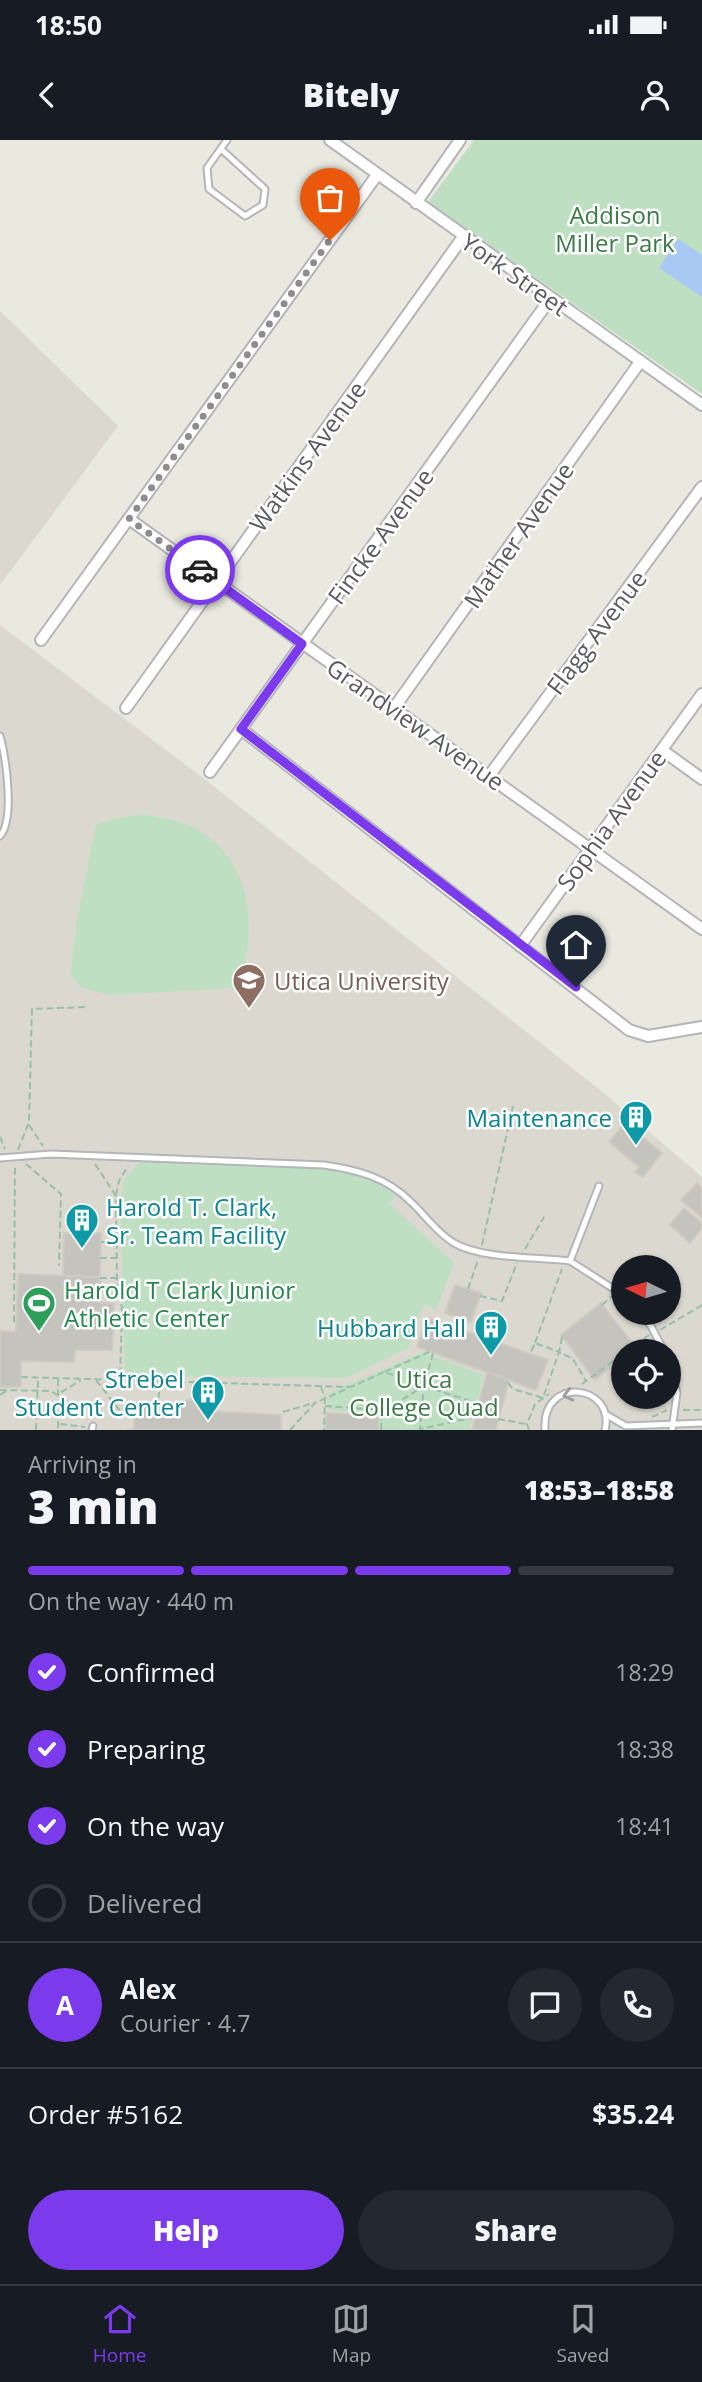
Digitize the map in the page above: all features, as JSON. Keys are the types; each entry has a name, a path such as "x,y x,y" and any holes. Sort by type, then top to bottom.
{"street":[{"name":"York Street","path":"330,140 702,405"},
{"path":"416,203 460,140"},
{"path":"41,640 377,175"},
{"name":"Watkins Avenue","path":"126,708 463,237"},
{"name":"Fincke Avenue","path":"210,772 550,299"},
{"name":"Mather Avenue","path":"394,708 640,362"},
{"name":"Flagg Avenue","path":"489,776 702,487"},
{"name":"Grandview Avenue","path":"129,519 702,929"},
{"name":"Sophia Avenue","path":"520,946 702,694"},
{"path":"241,729 629,1030 648,1036 702,1027"},
{"path":"662,750 702,779"}],"lane":[{"path":"221,149 265,189 263,205 253,214 246,216 209,190 207,168 221,149 228,140"},
{"path":"0,736 9,775 8,822 0,836"},
{"path":"3,1157 85,1155 312,1164 360,1170 383,1180 410,1200 455,1243 481,1252 570,1261 611,1287"},
{"path":"570,1261 599,1186"},
{"path":"649,1325 658,1339"},
{"path":"545,1430 544,1419 549,1406 567,1392 584,1393 595,1398 605,1414 626,1426 673,1428 702,1423"},
{"path":"673,1428 675,1409"},
{"path":"604,1430 605,1414"}],"path":[{"path":"14,1322 16,1155 29,1122 32,1009 85,1007"},
{"path":"468,1289 481,1252 513,1106"},
{"path":"29,1122 38,1142 51,1154"},
{"path":"0,1137 3,1157"},
{"path":"16,1155 61,1194 59,1266"},
{"path":"85,1155 93,1161 116,1196"},
{"path":"120,1380 122,1308 117,1278 116,1196 123,1174 139,1158"},
{"path":"480,1296 502,1301 521,1255 544,1217"},
{"path":"101,1242 116,1242"},
{"path":"100,1258 117,1258"},
{"path":"530,1354 561,1269 566,1269"},
{"path":"100,1278 117,1278"},
{"path":"100,1289 118,1290"},
{"path":"605,1290 611,1295"},
{"path":"642,1339 702,1305"},
{"path":"647,1335 650,1339"},
{"path":"508,1382 513,1389 543,1398 562,1337"},
{"path":"535,1343 573,1359 587,1382"},
{"path":"283,1412 315,1403 384,1372 431,1352 424,1386 419,1430 470,1418 473,1402 424,1386 384,1372"},
{"path":"578,1386 611,1363"},
{"path":"21,1377 351,1387"},
{"path":"36,1430 38,1377"},
{"path":"58,1378 58,1430"},
{"path":"0,1390 38,1391 57,1395 82,1379"},
{"path":"95,1380 120,1411 137,1403 158,1404 160,1382"},
{"path":"209,1383 214,1404 220,1383"},
{"path":"320,1385 325,1398 324,1430"},
{"path":"325,1406 385,1410 424,1386"},
{"path":"0,1395 6,1390"},
{"path":"290,1430 315,1403"},
{"path":"381,1430 385,1410"},
{"path":"498,1419 527,1424"},
{"path":"59,1423 92,1428"}],"shaded area":[{"path":"0,311 118,426 0,585"},
{"name":"Utica University","path":"0,625 207,781 599,1089 702,1177 702,1430 0,1430"}],"green space":[{"name":"Addison Miller Park","path":"474,140 702,140 702,394 428,202"},
{"path":"143,814 195,828 215,842 230,859 240,878 249,920 248,943 238,988 110,995 81,987 70,974 78,914 96,825"},
{"path":"140,1162 308,1166 343,1171 376,1182 396,1196 389,1203 454,1263 436,1310 424,1304 408,1348 346,1378 125,1376 120,1200 124,1180"},
{"name":"Utica College Quad","path":"423,1352 484,1375 469,1430 378,1430 379,1413 329,1410 326,1394"}],"water":[{"path":"678,239 702,255 702,297 659,268"}],"building":[{"name":"Maintenance","path":"625,1123 662,1153 643,1177 635,1172 639,1167 609,1142"},
{"path":"697,1183 702,1188 702,1218 681,1200"},
{"path":"684,1208 702,1223 702,1228 690,1243 670,1225"},
{"name":"Harold T. Clark, Sr. Team Facility","path":"64,1233 101,1233 100,1277 63,1276"},
{"path":"18,1274 100,1277 101,1303 114,1303 112,1350 75,1350 74,1362 21,1361 21,1387 0,1387 0,1331 16,1332"},
{"path":"455,1285 481,1293 471,1322 461,1319 458,1329 453,1327 456,1317 445,1313"},
{"path":"601,1303 611,1316 611,1325 618,1325 629,1339 611,1339 611,1367 595,1380 561,1335"},
{"name":"Hubbard Hall","path":"428,1318 548,1360 536,1390 417,1347"},
{"path":"487,1372 509,1380 496,1430 472,1430"},
{"name":"Strebel Student Center","path":"191,1400 211,1405 211,1411 281,1415 281,1430 127,1430 134,1429 135,1406 170,1408 170,1403"},
{"path":"326,1413 379,1416 378,1430 325,1430"}],"way so far":[{"path":"200,570 129,519 330,240"}],"place":[{"name":"Utica University","path":"249,1010"},
{"name":"Maintenance","path":"636,1147"},
{"name":"Harold T. Clark, Sr. Team Facility","path":"82,1250"},
{"name":"Harold T Clark Junior Athletic Center","path":"39,1333"},
{"name":"Hubbard Hall","path":"491,1357"},
{"name":"Strebel Student Center","path":"208,1422"}],"route":[{"path":"200,570 302,644 241,729 475,912 576,987"}]}
